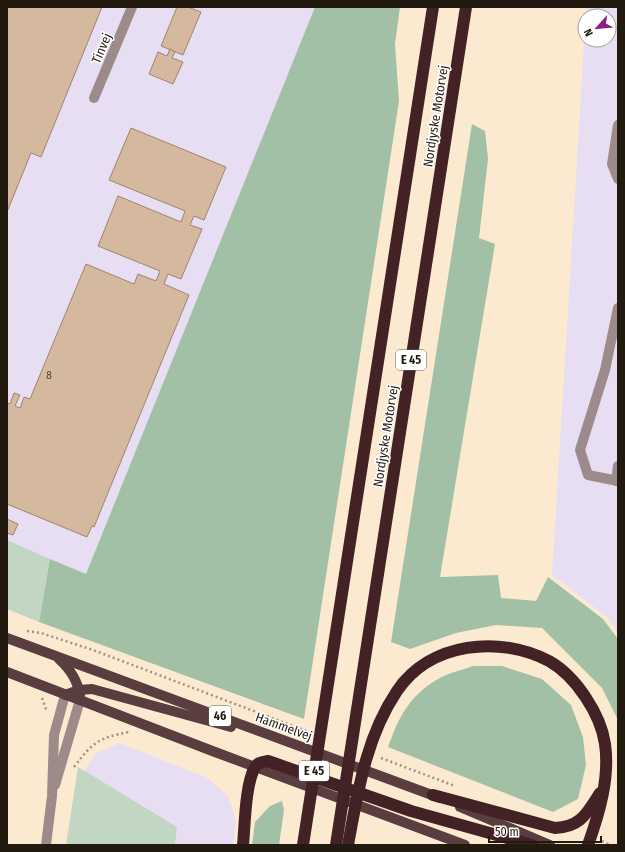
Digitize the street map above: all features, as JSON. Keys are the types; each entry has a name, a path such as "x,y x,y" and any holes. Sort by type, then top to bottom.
{"highway":[{"name":"Nordjyske Motorvej","path":"303,841 433,7"},
{"name":"Nordjyske Motorvej","path":"336,845 466,7"},
{"path":"348,845 368,750 380,720 398,689 420,667 442,654 468,647 494,646 519,649 550,662 579,686 597,716 605,744 604,787 597,821 588,845"},
{"path":"243,845 248,791 255,767 261,762 276,762 411,811 532,845"},
{"path":"433,795 555,828 566,827 577,822 586,815 604,787"}],"main road":[{"name":"Hammelvej","path":"7,638 433,795 550,845"},
{"path":"56,656 67,667 79,690 80,700"},
{"path":"7,672 255,767 465,845"},
{"path":"65,695 79,690 92,689 109,692 293,744"}],"street":[{"name":"Tinvej","path":"94,98 132,7"},
{"path":"618,125 612,164 618,179"},
{"path":"618,308 605,370 580,450 588,476 617,481 618,466"},
{"path":"46,845 52,796 54,735 65,695"},
{"path":"52,796 80,700"}],"path":[{"path":"70,772 90,745 102,739 130,732"}],"shaded area":[{"path":"7,7 315,7 86,575 7,540"},
{"path":"618,7 618,632 607,617 552,575 584,48 617,48 617,8 586,8"},
{"path":"120,743 208,778 228,796 236,822 233,845 70,845 79,778 96,753"}],"green space":[{"path":"315,7 400,7 395,44 399,101 304,719 39,622 50,559 86,574"},
{"path":"472,124 485,131 488,159 479,238 495,244 440,577 498,575 501,598 536,601 548,577 603,619 618,639 618,720 602,688 542,628 496,625 456,633 410,649 391,642"},
{"path":"7,540 50,559 39,622 7,609"},
{"path":"473,666 502,666 542,679 571,705 583,737 586,765 578,799 553,812 388,747 396,726 412,700 428,686 442,677"},
{"path":"78,767 177,827 175,845 66,845"},
{"path":"282,801 284,810 279,845 252,845 255,822 270,806"}],"building":[{"path":"7,7 102,7 41,157 31,153 7,212"},
{"path":"177,7 188,7 201,12 183,55 161,46"},
{"path":"170,49 175,52 172,58 183,62 173,84 149,74 158,52 167,56"},
{"path":"131,128 226,167 204,220 194,216 190,225 202,229 181,279 168,274 164,284 189,295 94,527 92,526 87,537 7,504 7,403 10,404 14,393 20,395 15,406 20,408 24,397 30,399 86,264 134,284 138,274 156,281 160,271 98,246 118,196 181,222 185,211 109,180"},
{"path":"7,519 18,524 13,535 7,533"}]}
